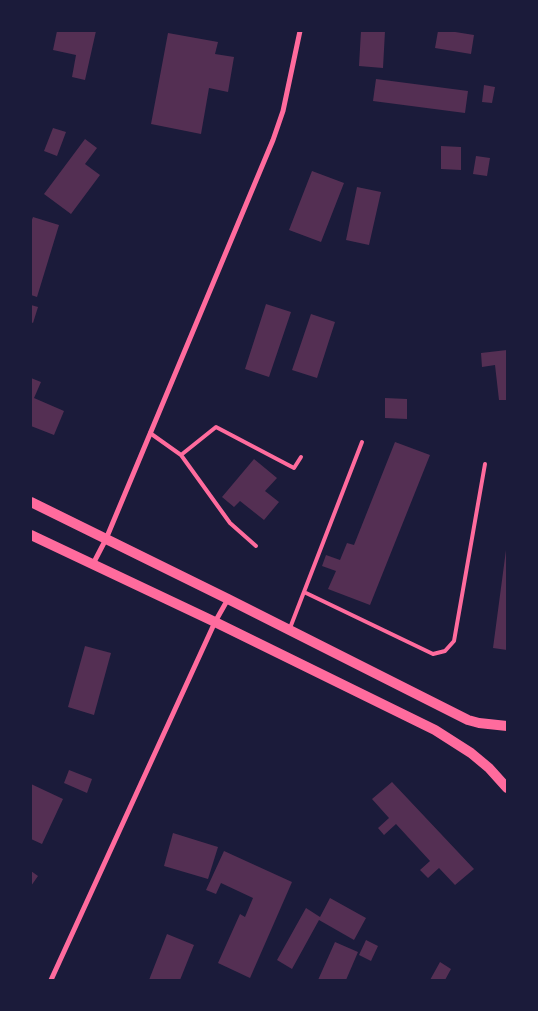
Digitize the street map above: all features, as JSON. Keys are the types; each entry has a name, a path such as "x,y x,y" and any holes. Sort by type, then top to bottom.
{"main road":[{"path":"31,502 468,720 479,724 507,726"},
{"path":"31,535 215,622 435,730 471,753 489,768 507,788"}],"street":[{"path":"93,565 106,539 273,140 284,111 300,31"},
{"path":"51,980 215,622 228,599"}],"lane":[{"path":"181,455 216,427 294,468 301,457"},
{"path":"150,433 181,455 230,523 256,546"},
{"path":"289,630 362,442"},
{"path":"304,592 433,654 445,651 454,641 485,464"}],"building":[{"path":"57,31 96,31 85,80 72,77 76,55 53,50"},
{"path":"361,31 385,31 383,68 359,66"},
{"path":"438,31 474,35 471,54 435,48"},
{"path":"168,33 218,42 215,54 234,57 228,92 209,88 201,134 151,124"},
{"path":"376,79 468,91 465,113 373,101"},
{"path":"484,85 495,87 492,103 482,102"},
{"path":"53,128 66,132 57,156 44,151"},
{"path":"85,139 97,148 85,164 100,175 71,214 44,194"},
{"path":"441,146 461,147 461,170 441,169"},
{"path":"476,156 490,158 487,176 473,174"},
{"path":"312,171 344,183 321,242 289,230"},
{"path":"357,187 381,192 369,245 346,240"},
{"path":"33,217 59,225 37,297 31,295 31,222"},
{"path":"266,304 291,312 269,377 245,369"},
{"path":"31,305 38,307 33,323 31,322"},
{"path":"311,314 335,322 317,378 292,370"},
{"path":"507,350 507,400 499,400 495,365 482,367 481,353"},
{"path":"31,378 41,382 34,398 64,411 54,435 31,426"},
{"path":"385,398 407,399 407,419 385,418"},
{"path":"395,442 430,455 370,605 328,589 336,571 322,566 326,555 340,560 347,543 354,545"},
{"path":"254,459 277,478 265,491 279,502 264,520 240,501 234,507 222,497"},
{"path":"507,550 507,650 493,648"},
{"path":"85,646 111,653 94,715 68,707"},
{"path":"69,770 92,779 87,793 64,783"},
{"path":"392,782 474,869 455,885 439,868 428,878 420,870 430,861 396,824 384,835 378,828 389,818 372,799"},
{"path":"31,784 63,799 42,844 31,839"},
{"path":"173,833 218,847 208,879 164,866"},
{"path":"224,851 292,882 250,978 218,963 240,914 245,917 253,898 221,883 216,894 206,890"},
{"path":"31,871 38,876 31,886"},
{"path":"330,898 366,918 354,940 319,920 292,969 277,960 306,908 320,917"},
{"path":"167,934 194,945 180,980 149,980"},
{"path":"366,940 378,946 371,961 359,955"},
{"path":"335,942 358,952 346,980 318,980"},
{"path":"440,962 451,969 445,980 430,980"}]}
